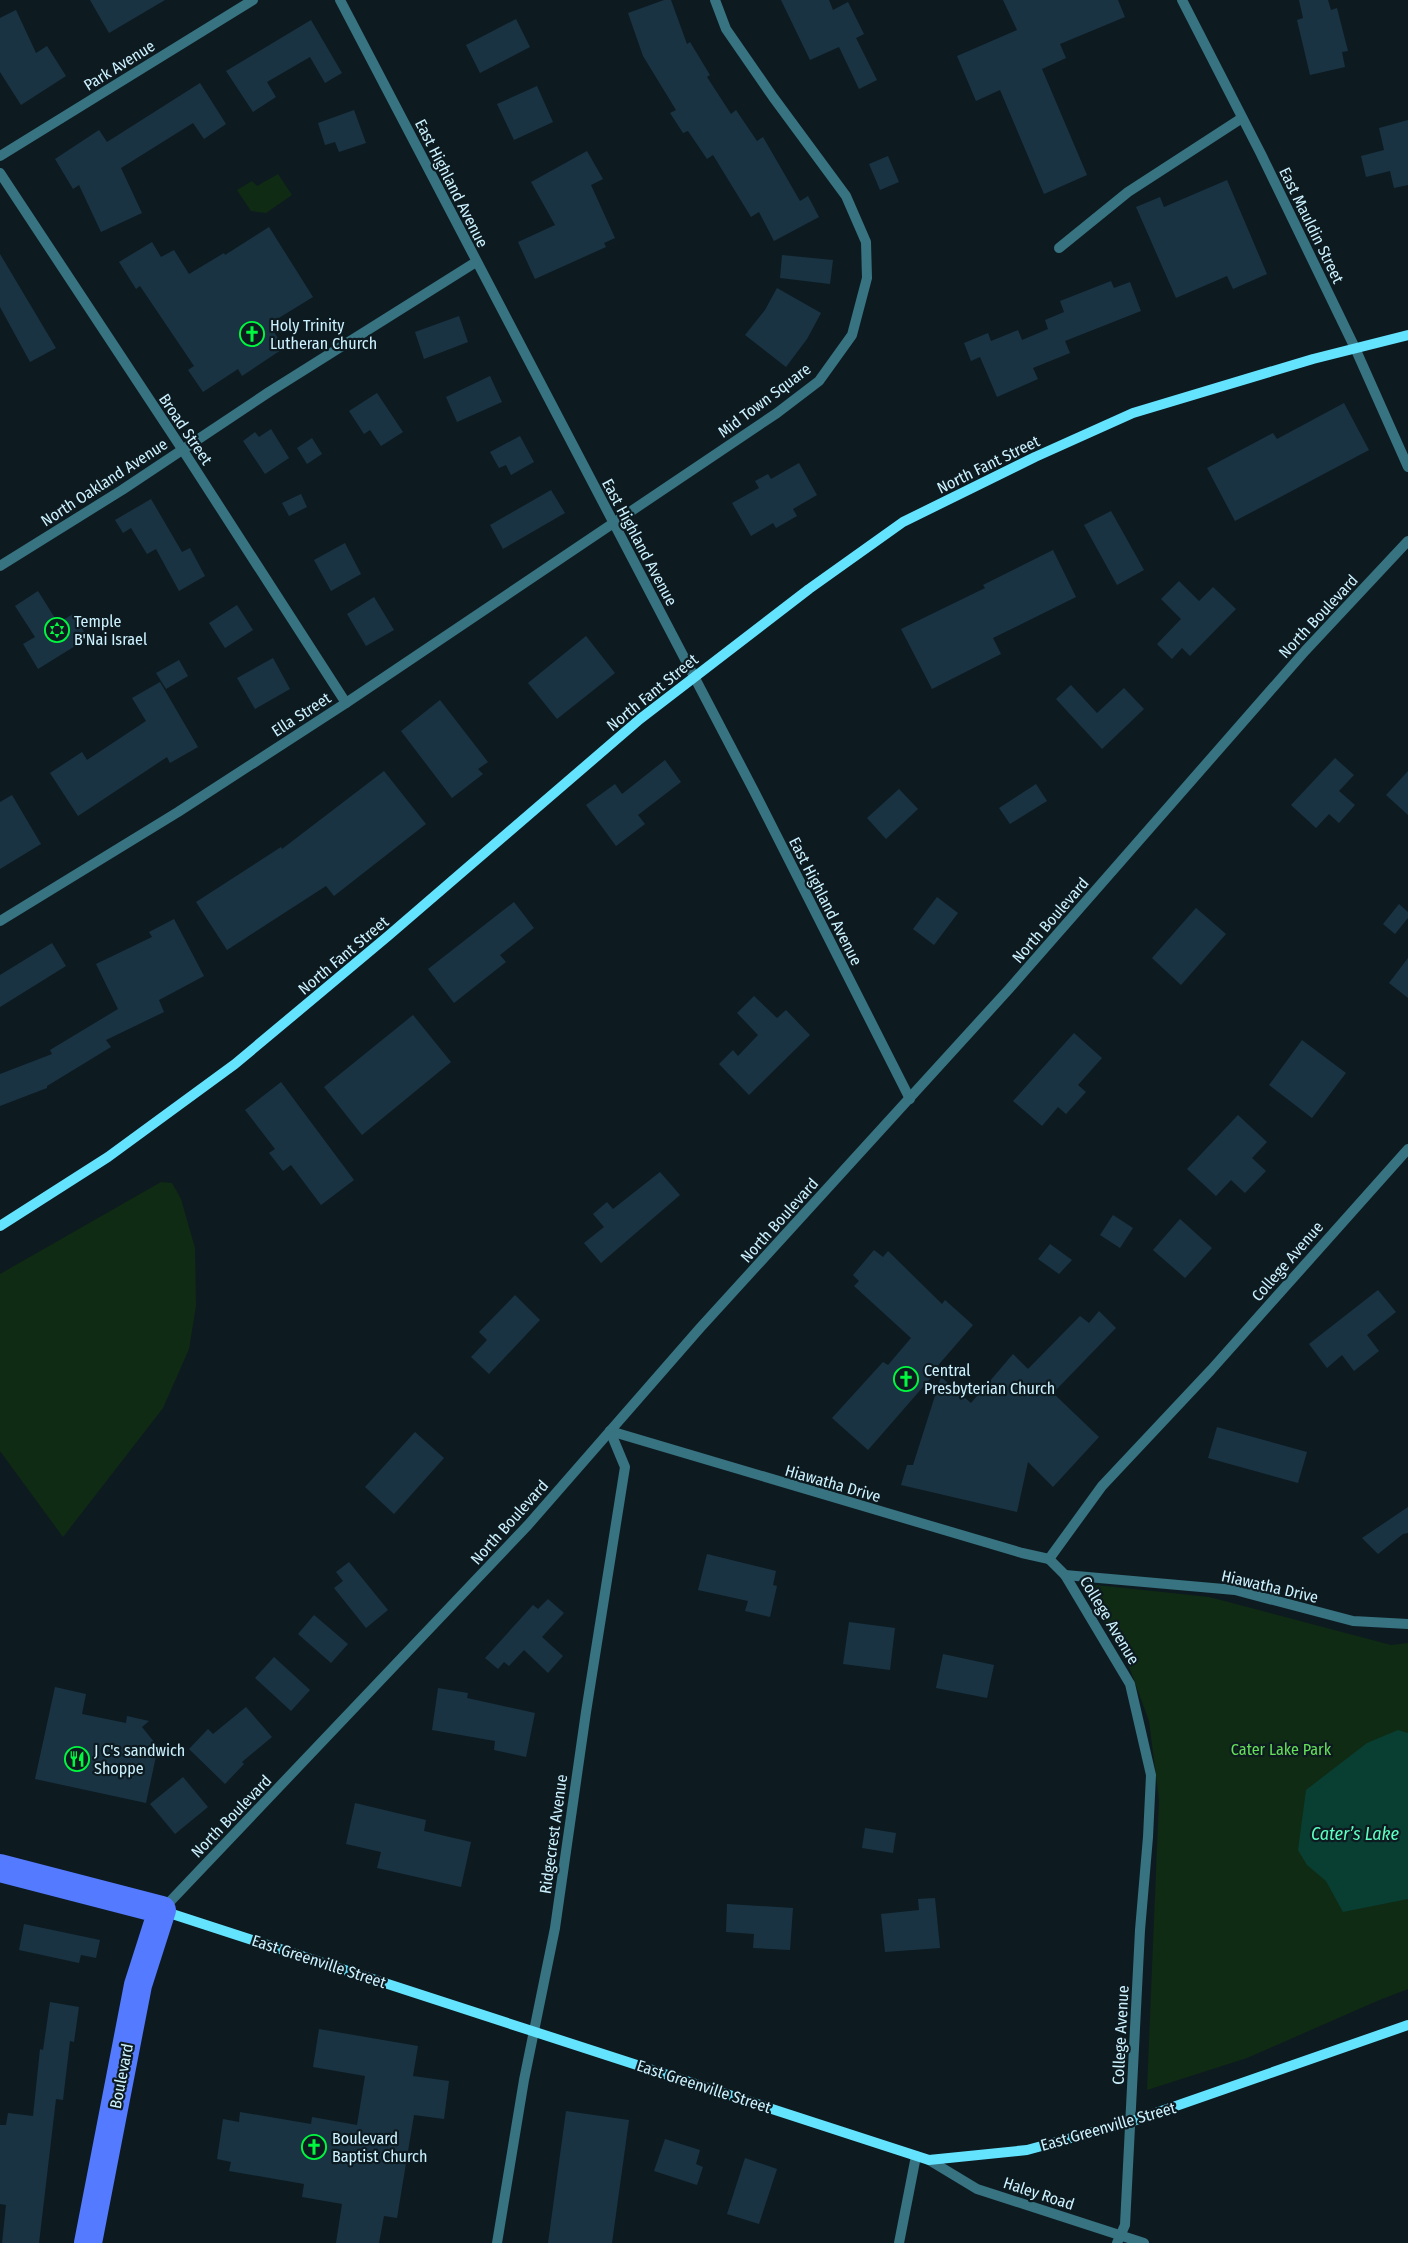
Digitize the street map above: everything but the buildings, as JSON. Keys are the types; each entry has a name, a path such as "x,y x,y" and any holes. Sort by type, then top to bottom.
{"main road":[{"name":"North Fant Street","path":"0,1226 108,1157 235,1064 388,936 640,719 809,589 903,522 1035,457 1134,413 1203,390 1408,335"},
{"name":"East Greenville Street","path":"0,1868 162,1910 929,2160 1027,2150 1130,2122 1408,2025"},
{"name":"Boulevard","path":"88,2243 138,1984 162,1910"}],"street":[{"name":"Park Avenue","path":"0,156 253,0"},
{"name":"East Highland Avenue","path":"340,0 694,678 910,1099"},
{"name":"Mid Town Square","path":"613,523 777,413 819,381 852,335 867,278 866,242 846,196 773,98 732,36 715,0"},
{"name":"East Mauldin Street","path":"1182,0 1355,348 1408,467"},
{"path":"1059,248 1128,192 1242,118"},
{"name":"Broad Street","path":"0,173 182,449 346,703"},
{"name":"North Oakland Avenue","path":"0,566 122,490 182,449 476,262"},
{"name":"Ella Street","path":"0,921 178,812 346,703 613,523"},
{"name":"North Boulevard","path":"162,1910 528,1526 700,1328 910,1099 1305,651 1408,542"},
{"name":"College Avenue","path":"1119,2239 1125,2225 1140,1930 1151,1775 1130,1684 1065,1574 1049,1559 1102,1486 1211,1370 1408,1148"},
{"name":"Hiawatha Drive","path":"610,1431 1022,1553 1049,1559"},
{"name":"Ridgecrest Avenue","path":"497,2243 524,2080 555,1928 586,1712 625,1467 610,1431"},
{"name":"Hiawatha Drive","path":"1065,1574 1235,1590 1353,1621 1408,1624"},
{"path":"899,2243 916,2156"},
{"name":"Haley Road","path":"929,2160 977,2189 1119,2239 1144,2243"}],"green space":[{"path":"278,174 292,195 266,213 251,211 237,190 252,181 257,186"},
{"path":"161,1182 172,1183 181,1199 195,1248 196,1306 189,1349 163,1408 63,1537 0,1451 0,1274"},
{"name":"Cater Lake Park","path":"1096,1585 1209,1597 1391,1645 1408,1643 1408,1989 1247,2058 1147,2090 1159,1799 1149,1721 1126,1658 1089,1599"}],"water":[{"name":"Cater’s Lake","path":"1398,1730 1408,1733 1408,1899 1343,1912 1326,1881 1307,1865 1298,1850 1306,1790 1367,1743"}],"place":[{"name":"Holy Trinity Lutheran Church","path":"252,334"},
{"name":"Temple B'Nai Israel","path":"57,630"},
{"name":"Central Presbyterian Church","path":"906,1379"},
{"name":"J C's sandwich Shoppe","path":"77,1759"},
{"name":"Boulevard Baptist Church","path":"314,2147"}]}
